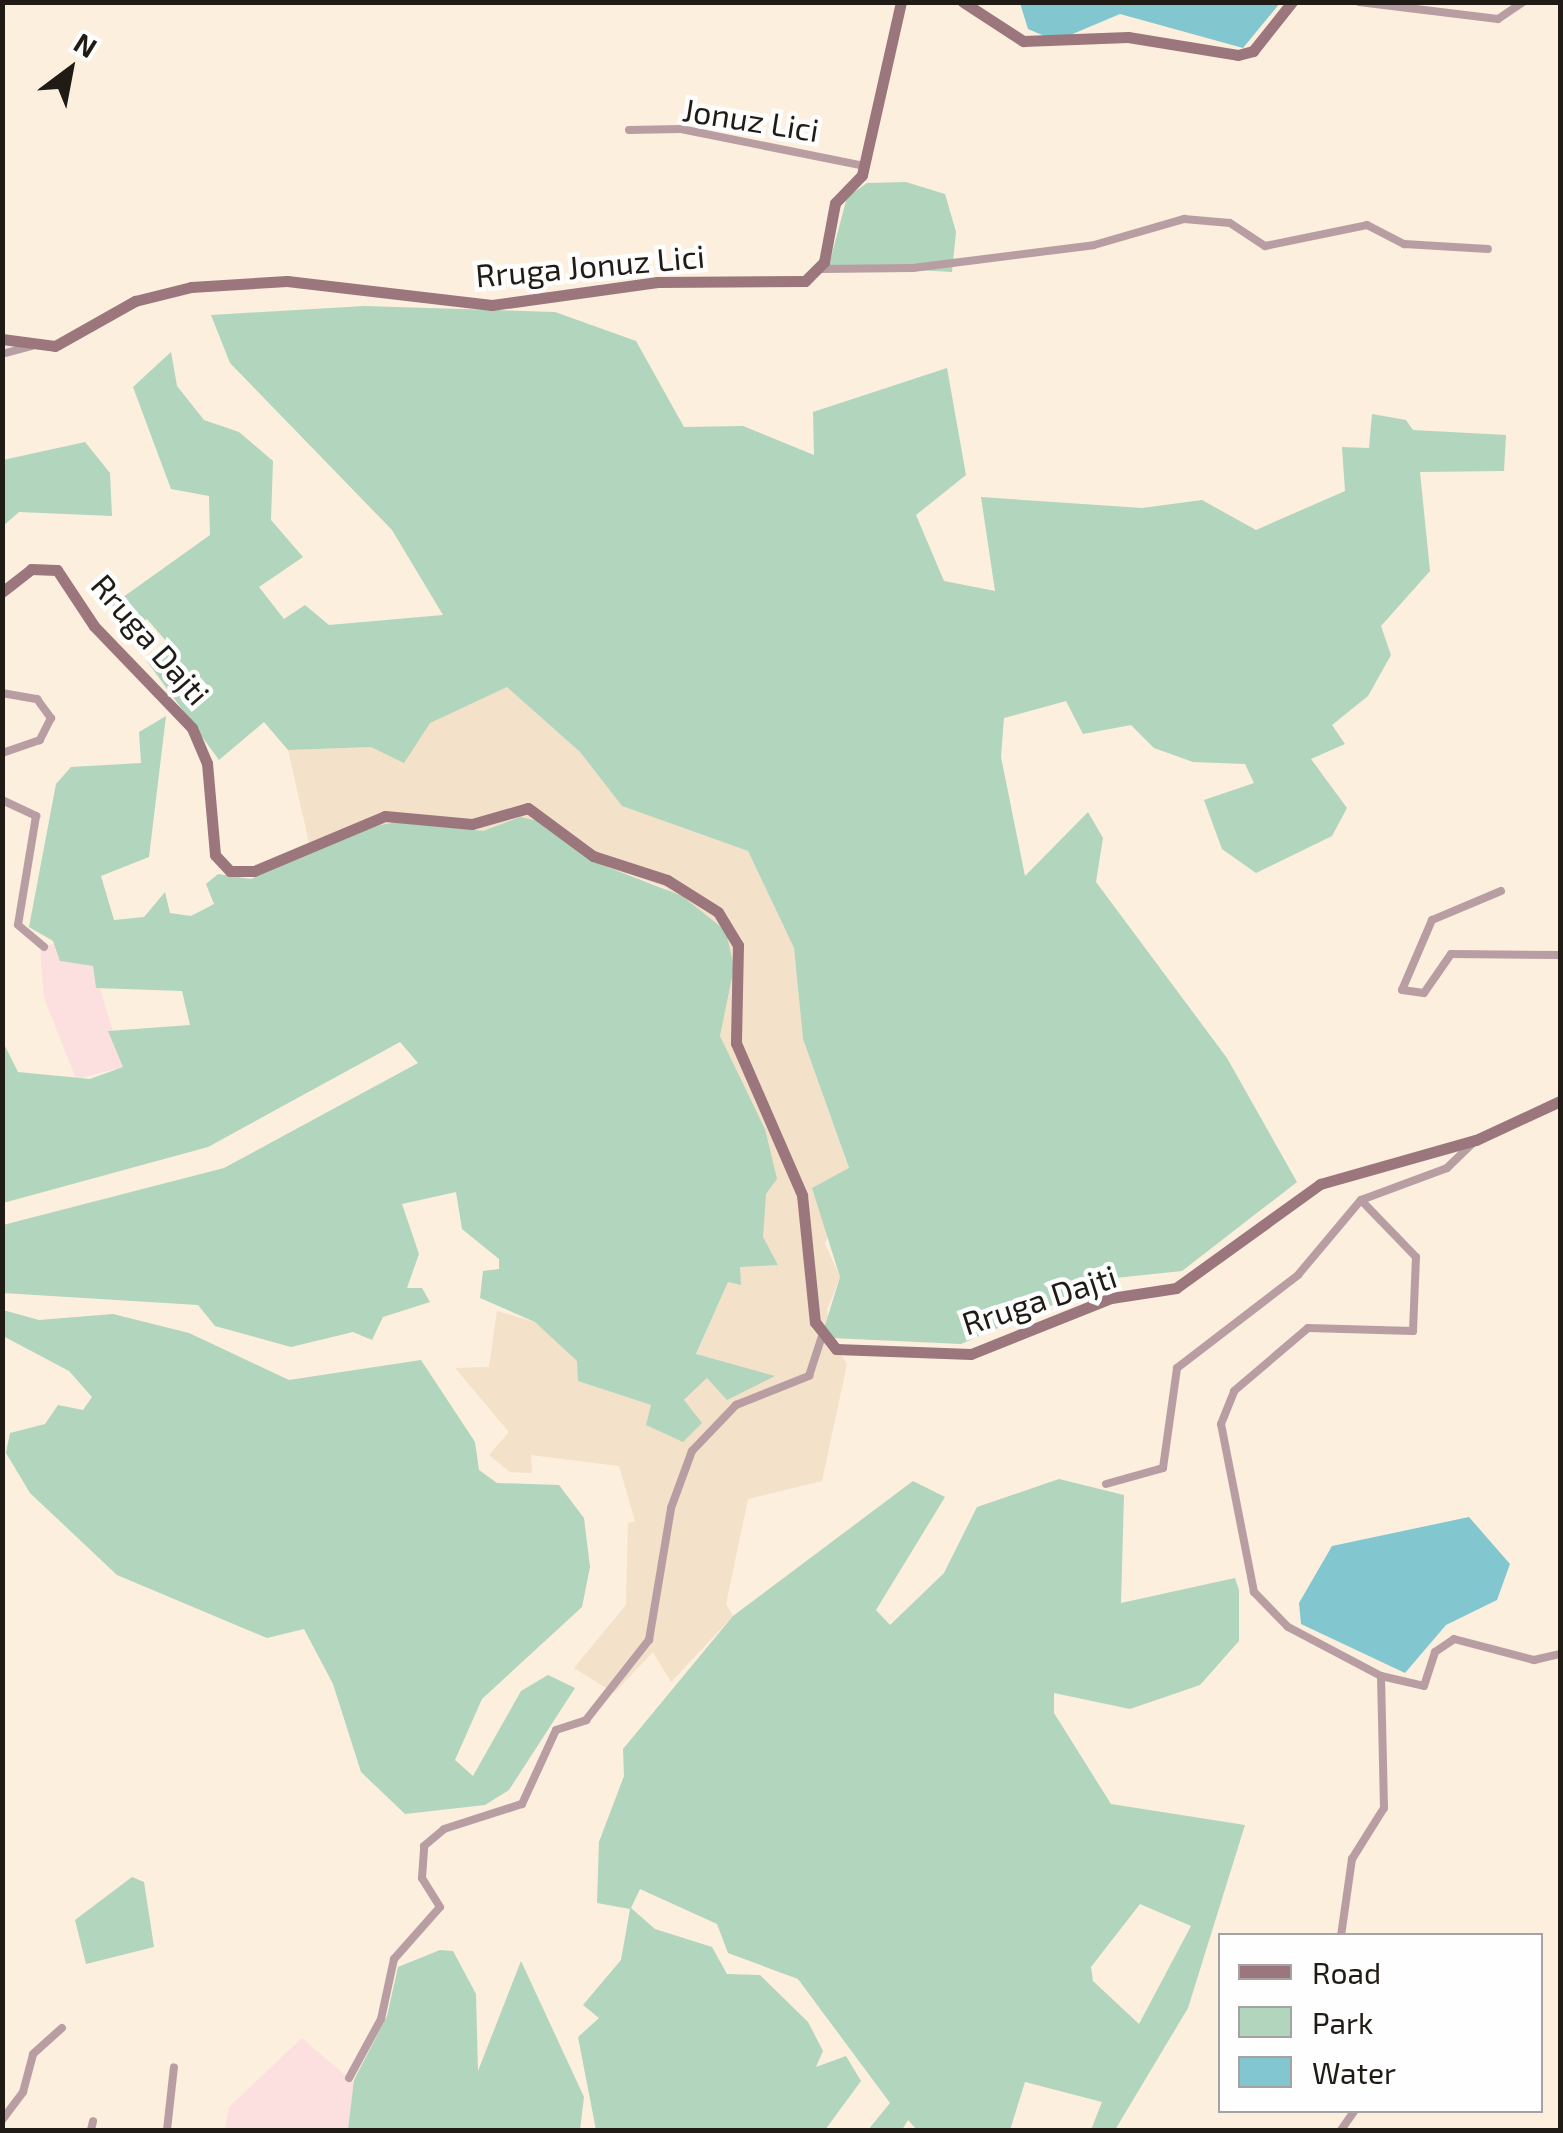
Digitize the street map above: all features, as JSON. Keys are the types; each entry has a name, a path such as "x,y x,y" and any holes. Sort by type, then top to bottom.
{"main road":[{"path":"821,268 835,203 865,166 901,2"},
{"path":"963,2 1022,41 1128,37 1227,55 1253,50 1292,2"},
{"name":"Rruga Jonuz Lici","path":"31,346 56,346 135,300 191,286 287,281 492,304 657,282 796,284 821,268"},
{"path":"2,340 31,346"},
{"name":"Rruga Dajti","path":"2,592 31,569 57,570 94,626 192,728 207,763 215,855 230,871 254,870 386,816 472,824 528,808 593,856 667,880 718,912 738,945 734,1020 743,1068 774,1116 802,1195 821,1338 846,1351 971,1354 1111,1298 1176,1288 1320,1184 1476,1140 1560,1102"}],"street":[{"path":"1360,2 1498,19 1523,2"},
{"name":"Jonuz Lici","path":"628,130 681,129 865,166"},
{"path":"821,268 913,268 1094,244 1184,218 1230,223 1264,246 1367,225 1404,244 1488,249"},
{"path":"2,354 31,346"},
{"path":"2,693 37,699 51,718 40,740 2,753"},
{"path":"2,800 36,816 18,924 44,947"},
{"path":"1501,892 1432,920 1402,990 1424,994 1451,954 1560,956"},
{"path":"1106,1484 1164,1468 1177,1368 1298,1274 1362,1200 1447,1168 1476,1140"},
{"path":"1362,1200 1416,1257 1413,1331 1308,1328 1234,1391 1220,1436 1254,1592 1288,1627 1381,1676 1424,1686 1435,1652 1454,1638 1534,1660 1560,1654"},
{"path":"349,2078 385,2008 394,1960 440,1907 422,1878 424,1846 444,1829 522,1804 552,1734 586,1720 649,1640 671,1508 692,1451 736,1405 808,1376 821,1338"},
{"path":"1341,1933 1352,1860 1384,1808 1381,1676"},
{"path":"2,2120 24,2092 33,2054 62,2028"},
{"path":"166,2130 174,2067"}],"shaded area":[{"path":"507,687 580,752 622,806 748,851 794,948 803,1039 849,1169 825,1244 840,1277 827,1310 831,1338 847,1364 822,1481 748,1499 726,1604 733,1616 671,1682 653,1652 614,1693 574,1668 626,1605 628,1523 635,1521 619,1466 531,1455 532,1473 510,1472 489,1455 509,1432 455,1368 489,1367 497,1311 535,1322 578,1361 578,1381 651,1405 684,1401 707,1378 773,1377 696,1355 728,1282 740,1284 740,1267 777,1264 763,1238 765,1129 720,1036 734,968 666,888 600,864 520,817 483,831 404,821 310,847 288,750 371,747"},
{"path":"54,944 61,961 93,966 124,1067 76,1079 44,998 40,948"},
{"path":"302,2038 359,2087 348,2130 225,2130 229,2107"}],"green space":[{"path":"906,182 945,194 956,232 952,272 829,265 847,197 867,183"},
{"path":"364,306 555,312 636,341 684,427 743,426 814,455 813,412 947,368 966,475 916,515 944,581 995,591 981,497 1142,508 1202,500 1256,530 1345,491 1342,447 1369,448 1372,414 1406,420 1413,430 1506,435 1504,471 1420,472 1430,571 1381,626 1391,655 1368,696 1332,725 1345,744 1311,759 1347,808 1332,836 1256,873 1222,849 1204,800 1254,783 1245,764 1193,762 1154,748 1131,725 1083,734 1066,701 1004,718 1001,757 1025,876 1088,812 1103,838 1096,882 1227,1058 1297,1182 1182,1271 1115,1278 961,1344 831,1338 824,1329 840,1277 812,1188 849,1168 803,1039 794,948 748,851 622,806 580,752 507,687 430,723 404,763 371,747 288,750 264,722 219,760 146,660 166,641 147,619 131,630 112,605 210,535 209,496 171,489 133,387 171,352 177,386 204,420 239,432 273,461 271,520 303,557 259,587 284,619 305,605 329,625 443,615 392,530 230,363 211,315"},
{"path":"85,442 110,473 112,516 19,512 3,526 3,460"},
{"path":"166,716 149,857 101,876 114,920 144,917 165,892 170,913 191,916 214,904 206,884 218,874 251,879 357,829 404,821 483,831 520,817 543,822 600,864 682,896 726,931 734,968 720,1036 765,1129 777,1179 766,1194 763,1237 778,1265 740,1267 741,1285 728,1282 696,1354 775,1376 727,1400 707,1378 684,1400 702,1423 683,1442 646,1425 651,1405 578,1381 577,1361 535,1322 480,1298 483,1271 499,1269 499,1259 462,1229 456,1192 402,1204 419,1254 407,1288 422,1288 430,1302 383,1317 372,1340 353,1332 291,1347 215,1326 198,1305 3,1293 3,1225 224,1168 418,1063 400,1042 208,1147 3,1203 2,1040 18,1072 90,1079 123,1067 108,1031 190,1025 182,991 96,988 93,966 60,961 53,941 29,927 56,784 71,767 141,763 139,732"},
{"path":"3,1310 39,1320 113,1314 189,1333 289,1380 421,1360 475,1442 479,1470 497,1483 559,1485 584,1518 590,1567 582,1607 482,1699 455,1760 473,1776 521,1691 548,1675 575,1688 509,1790 485,1805 405,1814 361,1772 333,1684 304,1629 267,1638 117,1575 30,1493 6,1453 10,1433 45,1424 58,1405 83,1410 92,1397 69,1371 3,1336"},
{"path":"1059,1479 1124,1495 1121,1603 1235,1578 1239,1590 1239,1641 1200,1685 1130,1709 1054,1693 1054,1713 1111,1804 1245,1825 1188,2008 1115,2130 1091,2130 1102,2102 1025,2082 1010,2130 917,2130 908,2120 902,2130 868,2130 890,2103 798,1979 728,1953 717,1924 640,1889 631,1908 655,1929 712,1947 727,1974 760,1975 808,2022 823,2051 816,2067 846,2056 861,2081 825,2130 596,2130 578,2037 599,2018 583,2005 621,1960 630,1909 597,1903 599,1842 624,1776 623,1749 733,1616 913,1481 945,1497 876,1610 890,1625 944,1573 977,1507","holes":["1140,1904 1191,1926 1139,2024 1093,1981 1091,1967"]},
{"path":"132,1877 144,1882 154,1947 86,1964 75,1920"},
{"path":"440,1950 453,1951 476,1994 478,2071 521,1961 584,2097 580,2130 348,2130 354,2080 387,2016 398,1967"}],"water":[{"path":"1020,3 1280,3 1243,48 1120,14 1056,41 1028,29"},
{"path":"1469,1517 1510,1564 1497,1600 1446,1625 1405,1673 1301,1624 1299,1603 1332,1546"}]}
